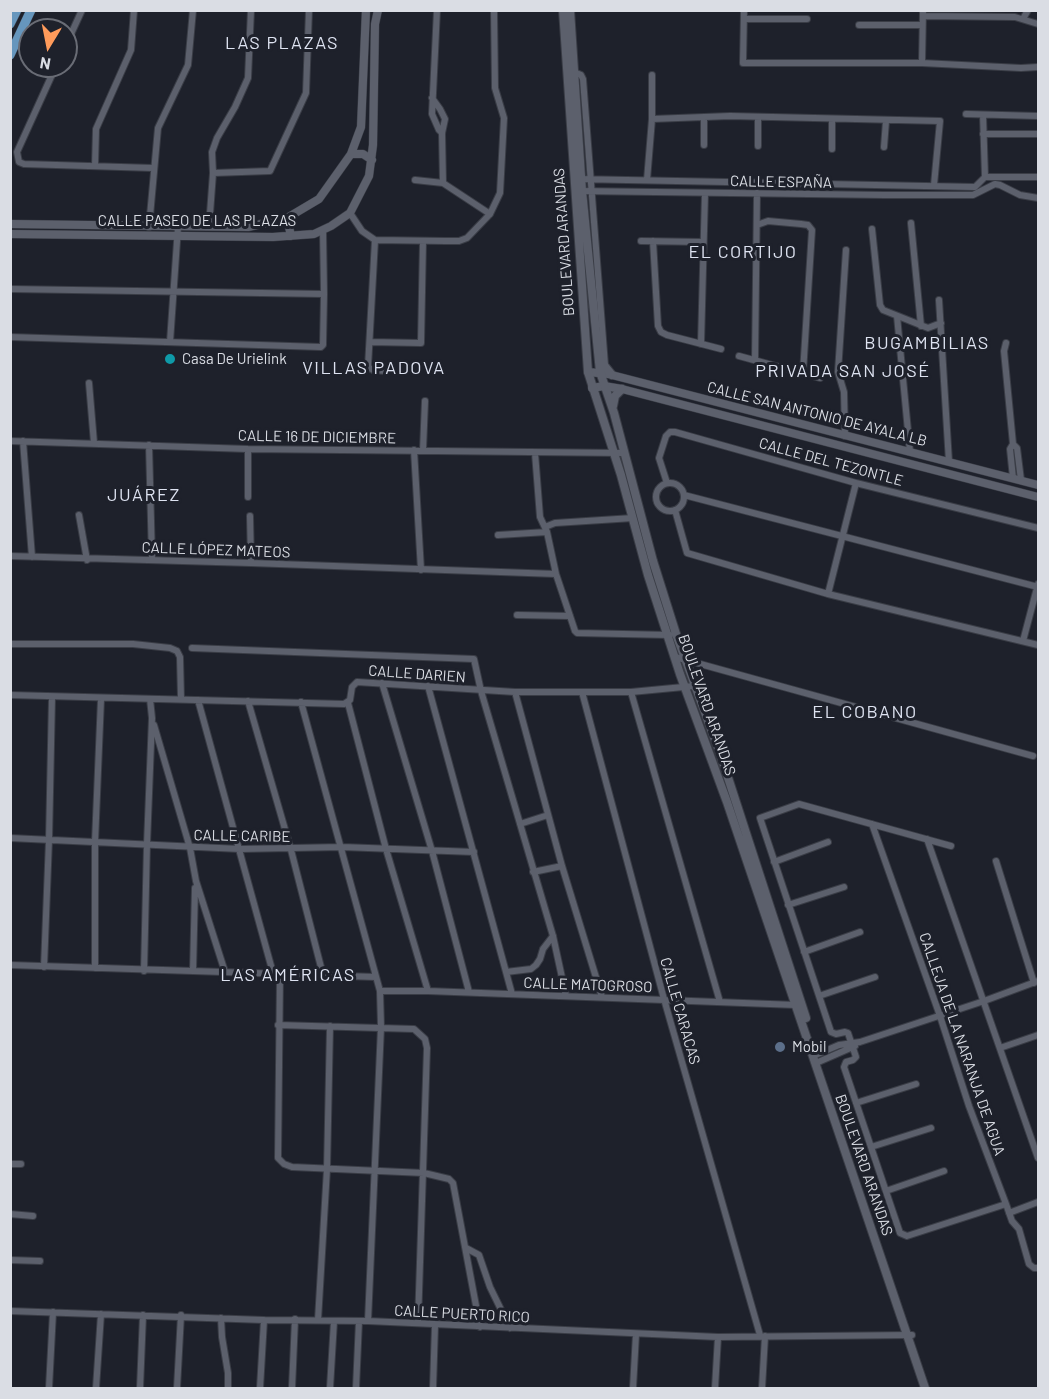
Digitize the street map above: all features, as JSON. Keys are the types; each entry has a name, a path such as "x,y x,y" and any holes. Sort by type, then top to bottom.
{"main road":[{"path":"10,24 17,10"},
{"path":"10,55 32,10"},
{"name":"BOULEVARD ARANDAS","path":"563,10 581,179"},
{"name":"BOULEVARD ARANDAS","path":"570,10 581,179 598,358 672,635"},
{"name":"BOULEVARD ARANDAS","path":"582,191 588,372 592,388 614,453 648,575 672,635 713,763 796,1005 817,1059"},
{"path":"594,323 600,312"},
{"path":"602,369 612,375"},
{"path":"614,413 614,399 622,389"},
{"name":"BOULEVARD ARANDAS","path":"690,687 721,756 925,1389"},
{"name":"BOULEVARD ARANDAS","path":"909,1334 930,1389"}],"street":[{"path":"95,166 96,129 130,50 134,10"},
{"path":"149,227 158,128 188,65 193,10"},
{"path":"209,227 213,173 212,152 248,78 251,10"},
{"path":"213,173 270,171 306,93 309,10"},
{"name":"CALLE PASEO DE LAS PLAZAS","path":"10,224 149,227 178,231 209,227 248,227 287,218 319,199 351,154 361,127 366,10"},
{"name":"CALLE PASEO DE LAS PLAZAS","path":"10,234 178,231 291,236 323,231 350,213 369,176 372,160 375,24 378,10"},
{"path":"437,10 432,114 442,133"},
{"path":"350,213 362,231 375,240 423,241 463,240 472,234 490,214 500,193 504,118 495,88 494,10"},
{"path":"744,10 743,63 922,63 1038,67"},
{"path":"1023,19 1028,10"},
{"path":"922,63 923,13 1015,17 1038,24"},
{"path":"744,19 807,19"},
{"path":"859,25 922,25"},
{"path":"647,180 652,118 652,75"},
{"path":"51,78 17,152 19,162 153,168"},
{"path":"432,98 443,114 445,123 442,133 443,183"},
{"path":"966,114 1038,116"},
{"path":"983,115 985,177 1000,181 1020,195 1038,198"},
{"path":"704,117 704,145"},
{"path":"652,118 758,117 940,121 934,185"},
{"path":"758,117 758,146"},
{"path":"832,119 832,149"},
{"path":"884,147 886,121"},
{"path":"983,134 1038,134"},
{"path":"351,154 363,154 372,160"},
{"name":"CALLE ESPAÑA","path":"581,179 968,187 980,184 985,177"},
{"path":"1000,181 1038,177"},
{"path":"415,180 443,183 490,214"},
{"path":"676,180 676,192"},
{"name":"CALLE ESPAÑA","path":"582,191 973,195 1000,181"},
{"path":"819,185 819,195"},
{"path":"582,191 600,312 602,369 588,372"},
{"path":"701,344 705,193"},
{"path":"755,360 757,193"},
{"path":"287,218 291,236"},
{"path":"757,225 763,222 801,224 808,225 812,230 803,373"},
{"path":"911,223 921,326"},
{"path":"872,229 880,305 883,310 921,326 932,328 941,323"},
{"path":"170,342 178,231"},
{"path":"10,337 322,346 323,231"},
{"path":"375,240 368,367 373,370 386,371"},
{"path":"370,342 421,343 423,241"},
{"path":"641,241 704,242"},
{"path":"653,241 658,326 661,332 721,349"},
{"path":"845,436 844,392 837,372 846,250"},
{"path":"10,289 324,294"},
{"path":"939,300 949,462"},
{"path":"897,316 910,452"},
{"path":"1006,343 1004,351 1013,444 1017,448 1017,479"},
{"path":"739,356 820,378"},
{"name":"CALLE SAN ANTONIO DE AYALA LB","path":"612,375 1038,484"},
{"path":"89,383 94,443"},
{"path":"592,388 622,389 1036,497 1038,484"},
{"path":"423,450 425,401"},
{"path":"816,439 819,429"},
{"name":"CALLE DEL TEZONTLE","path":"667,483 660,458 666,436 670,432 675,432 856,483 1038,528"},
{"name":"CALLE 16 DE DICIEMBRE","path":"10,441 248,449 624,453"},
{"path":"23,441 32,557"},
{"path":"148,445 152,559"},
{"path":"878,456 882,445"},
{"path":"248,449 248,497"},
{"path":"414,450 421,570"},
{"path":"535,453 540,517 546,530 556,574 576,633 672,635"},
{"path":"667,483 679,485 684,495 681,506 675,510 664,509 656,498 659,489 667,483"},
{"path":"828,594 856,483"},
{"path":"684,495 1038,586 1023,642"},
{"path":"675,510 687,553 828,594 1038,645"},
{"path":"79,515 87,560"},
{"path":"250,516 252,562"},
{"path":"498,535 546,530 555,523 633,518"},
{"name":"CALLE LÓPEZ MATEOS","path":"10,556 87,560 252,562 556,574"},
{"path":"517,615 570,616"},
{"path":"10,644 134,644 170,648 177,651 180,657 181,699"},
{"path":"192,648 474,659 481,691 553,936 566,996"},
{"path":"680,658 1033,756"},
{"name":"CALLE DARIEN","path":"348,703 352,687 357,682 515,692 631,692 690,687"},
{"path":"382,683 432,851 469,992"},
{"path":"428,686 512,994"},
{"path":"515,692 562,866 602,997"},
{"name":"CALLE CARACAS","path":"582,692 664,999 763,1336 762,1389"},
{"path":"631,692 720,1002"},
{"path":"10,695 101,699 348,703 386,849 428,991"},
{"path":"44,967 52,697"},
{"path":"95,968 95,842 101,699"},
{"path":"144,971 152,718 150,699"},
{"path":"198,700 276,973 278,1158 284,1164 292,1167 424,1173 449,1179 453,1183 480,1327"},
{"path":"248,701 291,850 323,975"},
{"path":"301,702 380,991 381,1027 369,1321"},
{"path":"152,718 190,848 196,881 225,972"},
{"path":"713,763 721,756"},
{"path":"951,846 800,804 763,815 760,818 831,1032 849,1033 855,1059 846,1062 844,1067 900,1233 907,1236 1006,1204"},
{"path":"520,824 548,815"},
{"name":"CALLEJA DE LA NARANJA DE AGUA","path":"872,824 940,1016 969,1106 1012,1221 1019,1229 1029,1264 1036,1268"},
{"name":"CALLE CARIBE","path":"10,838 190,848 291,850 342,847 474,852"},
{"path":"927,839 1038,1158"},
{"path":"774,862 828,842"},
{"path":"817,1059 1036,982 996,861"},
{"path":"534,872 562,866"},
{"path":"192,971 196,881"},
{"path":"788,905 844,887"},
{"path":"804,952 860,932"},
{"path":"506,972 531,969 536,965 543,949 553,936"},
{"path":"10,965 376,977"},
{"path":"819,996 875,977"},
{"name":"CALLE MATOGROSO","path":"380,991 469,992 796,1005"},
{"path":"278,1025 414,1029 425,1039 427,1048 424,1173 418,1323"},
{"path":"318,1320 327,1169 330,1026"},
{"path":"1000,1048 1038,1035"},
{"path":"856,1103 916,1084"},
{"path":"871,1147 931,1128"},
{"path":"10,1164 21,1164"},
{"path":"886,1191 945,1172"},
{"path":"1009,1213 1038,1202"},
{"path":"10,1214 33,1216"},
{"path":"466,1248 479,1255 490,1287 510,1328"},
{"path":"10,1260 40,1261"},
{"name":"CALLE PUERTO RICO","path":"10,1311 181,1315 334,1322 369,1321 718,1337 909,1334"},
{"path":"49,1389 53,1312"},
{"path":"96,1389 101,1314"},
{"path":"140,1389 143,1315"},
{"path":"177,1389 181,1315"},
{"path":"221,1318 228,1389"},
{"path":"292,1389 296,1319"},
{"path":"260,1389 264,1320"},
{"path":"356,1389 360,1321"},
{"path":"330,1389 334,1322"},
{"path":"433,1389 435,1325"},
{"path":"633,1389 636,1334"},
{"path":"715,1389 718,1337"}],"place":[{"name":"Casa De Urielink","path":"170,359"},
{"name":"Mobil","path":"780,1047"}],"district":[{"name":"LAS PLAZAS","path":"282,43"},
{"name":"EL CORTIJO","path":"743,252"},
{"name":"BUGAMBILIAS","path":"927,343"},
{"name":"VILLAS PADOVA","path":"374,368"},
{"name":"PRIVADA SAN JOSÉ","path":"843,371"},
{"name":"JUÁREZ","path":"144,495"},
{"name":"EL COBANO","path":"865,712"},
{"name":"LAS AMÉRICAS","path":"288,975"}]}
